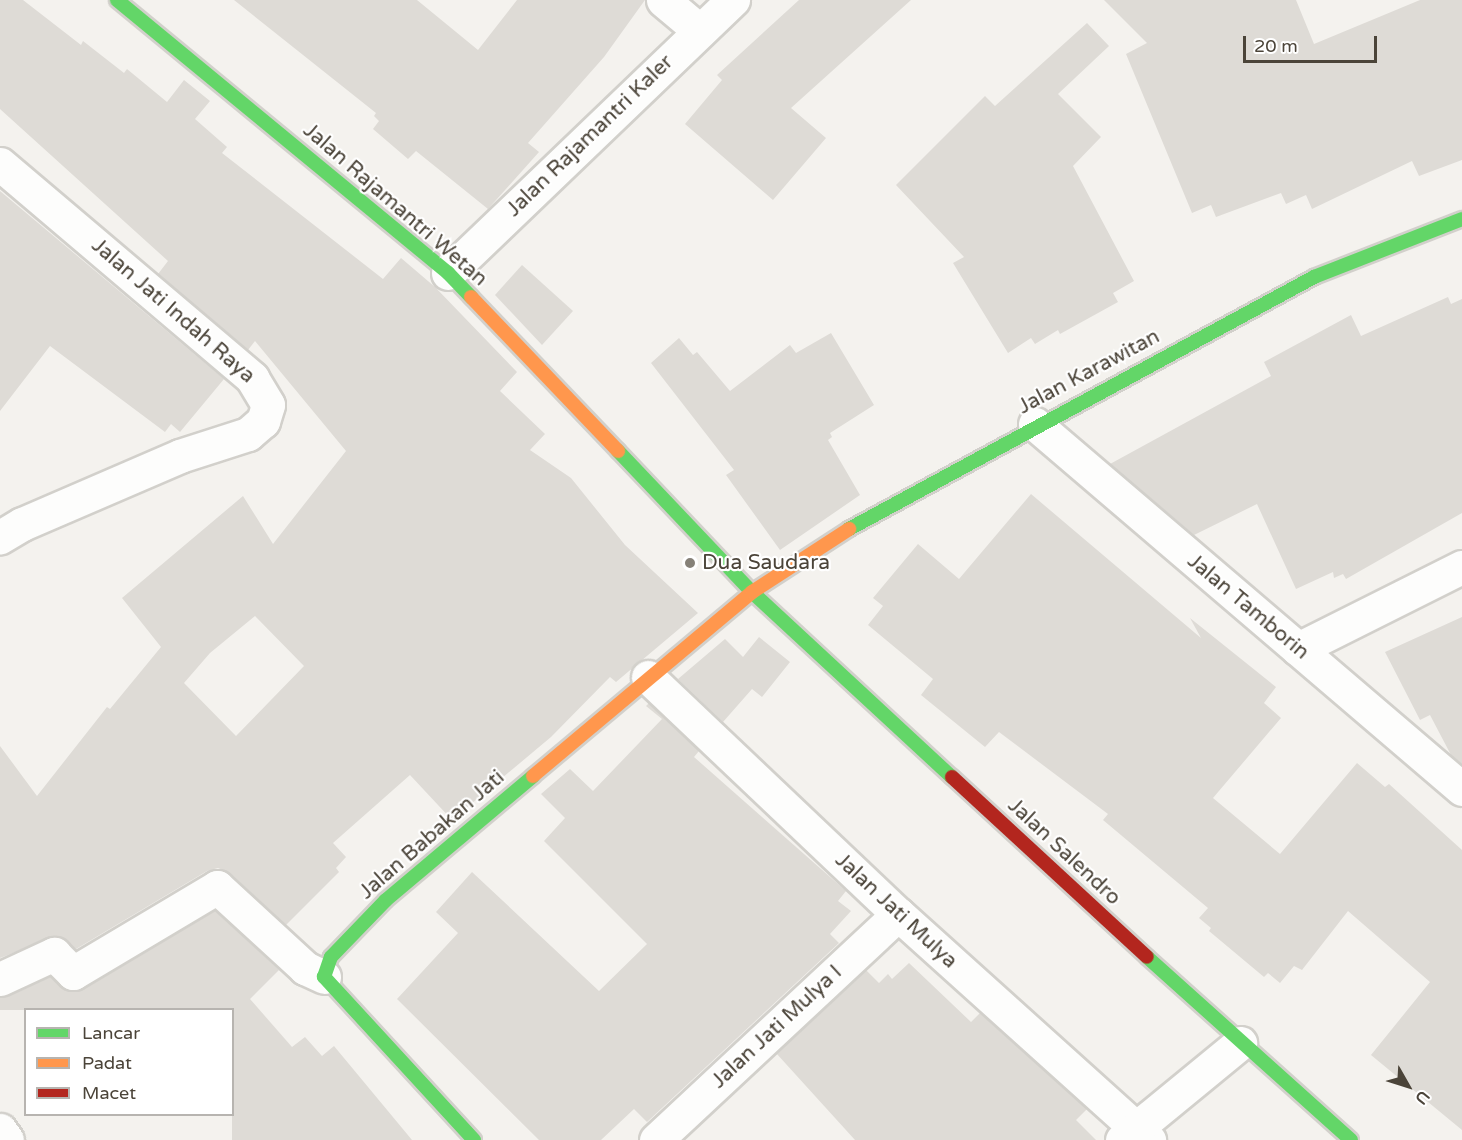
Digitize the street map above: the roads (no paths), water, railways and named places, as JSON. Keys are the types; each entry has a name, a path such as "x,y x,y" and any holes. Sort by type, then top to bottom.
{"street":[{"name":"Jalan Rajamantri Wetan","path":"117,0 448,273 752,592"},
{"path":"663,0 700,31"},
{"name":"Jalan Rajamantri Kaler","path":"448,273 733,0"},
{"name":"Jalan Jati Indah Raya","path":"0,164 252,378 268,405 263,421 248,434 180,456 7,523"},
{"name":"Jalan Karawitan","path":"752,592 881,509 1035,424 1314,277 1462,219"},
{"name":"Jalan Tamborin","path":"1035,424 1462,789"},
{"path":"1298,650 1462,567"},
{"name":"Jalan Babakan Jati","path":"324,977 331,957 386,900 648,677 752,592"},
{"name":"Jalan Salendro","path":"752,592 1240,1043 1351,1140"},
{"name":"Jalan Jati Mulya","path":"648,677 1135,1136"},
{"path":"0,979 54,954 73,973 217,887 305,969 324,977 474,1140"},
{"name":"Jalan Jati Mulya I","path":"656,1140 898,914"},
{"path":"1135,1136 1240,1043"},
{"path":"0,1130 7,1140"}],"place":[{"name":"Dua Saudara","path":"690,563"}]}
